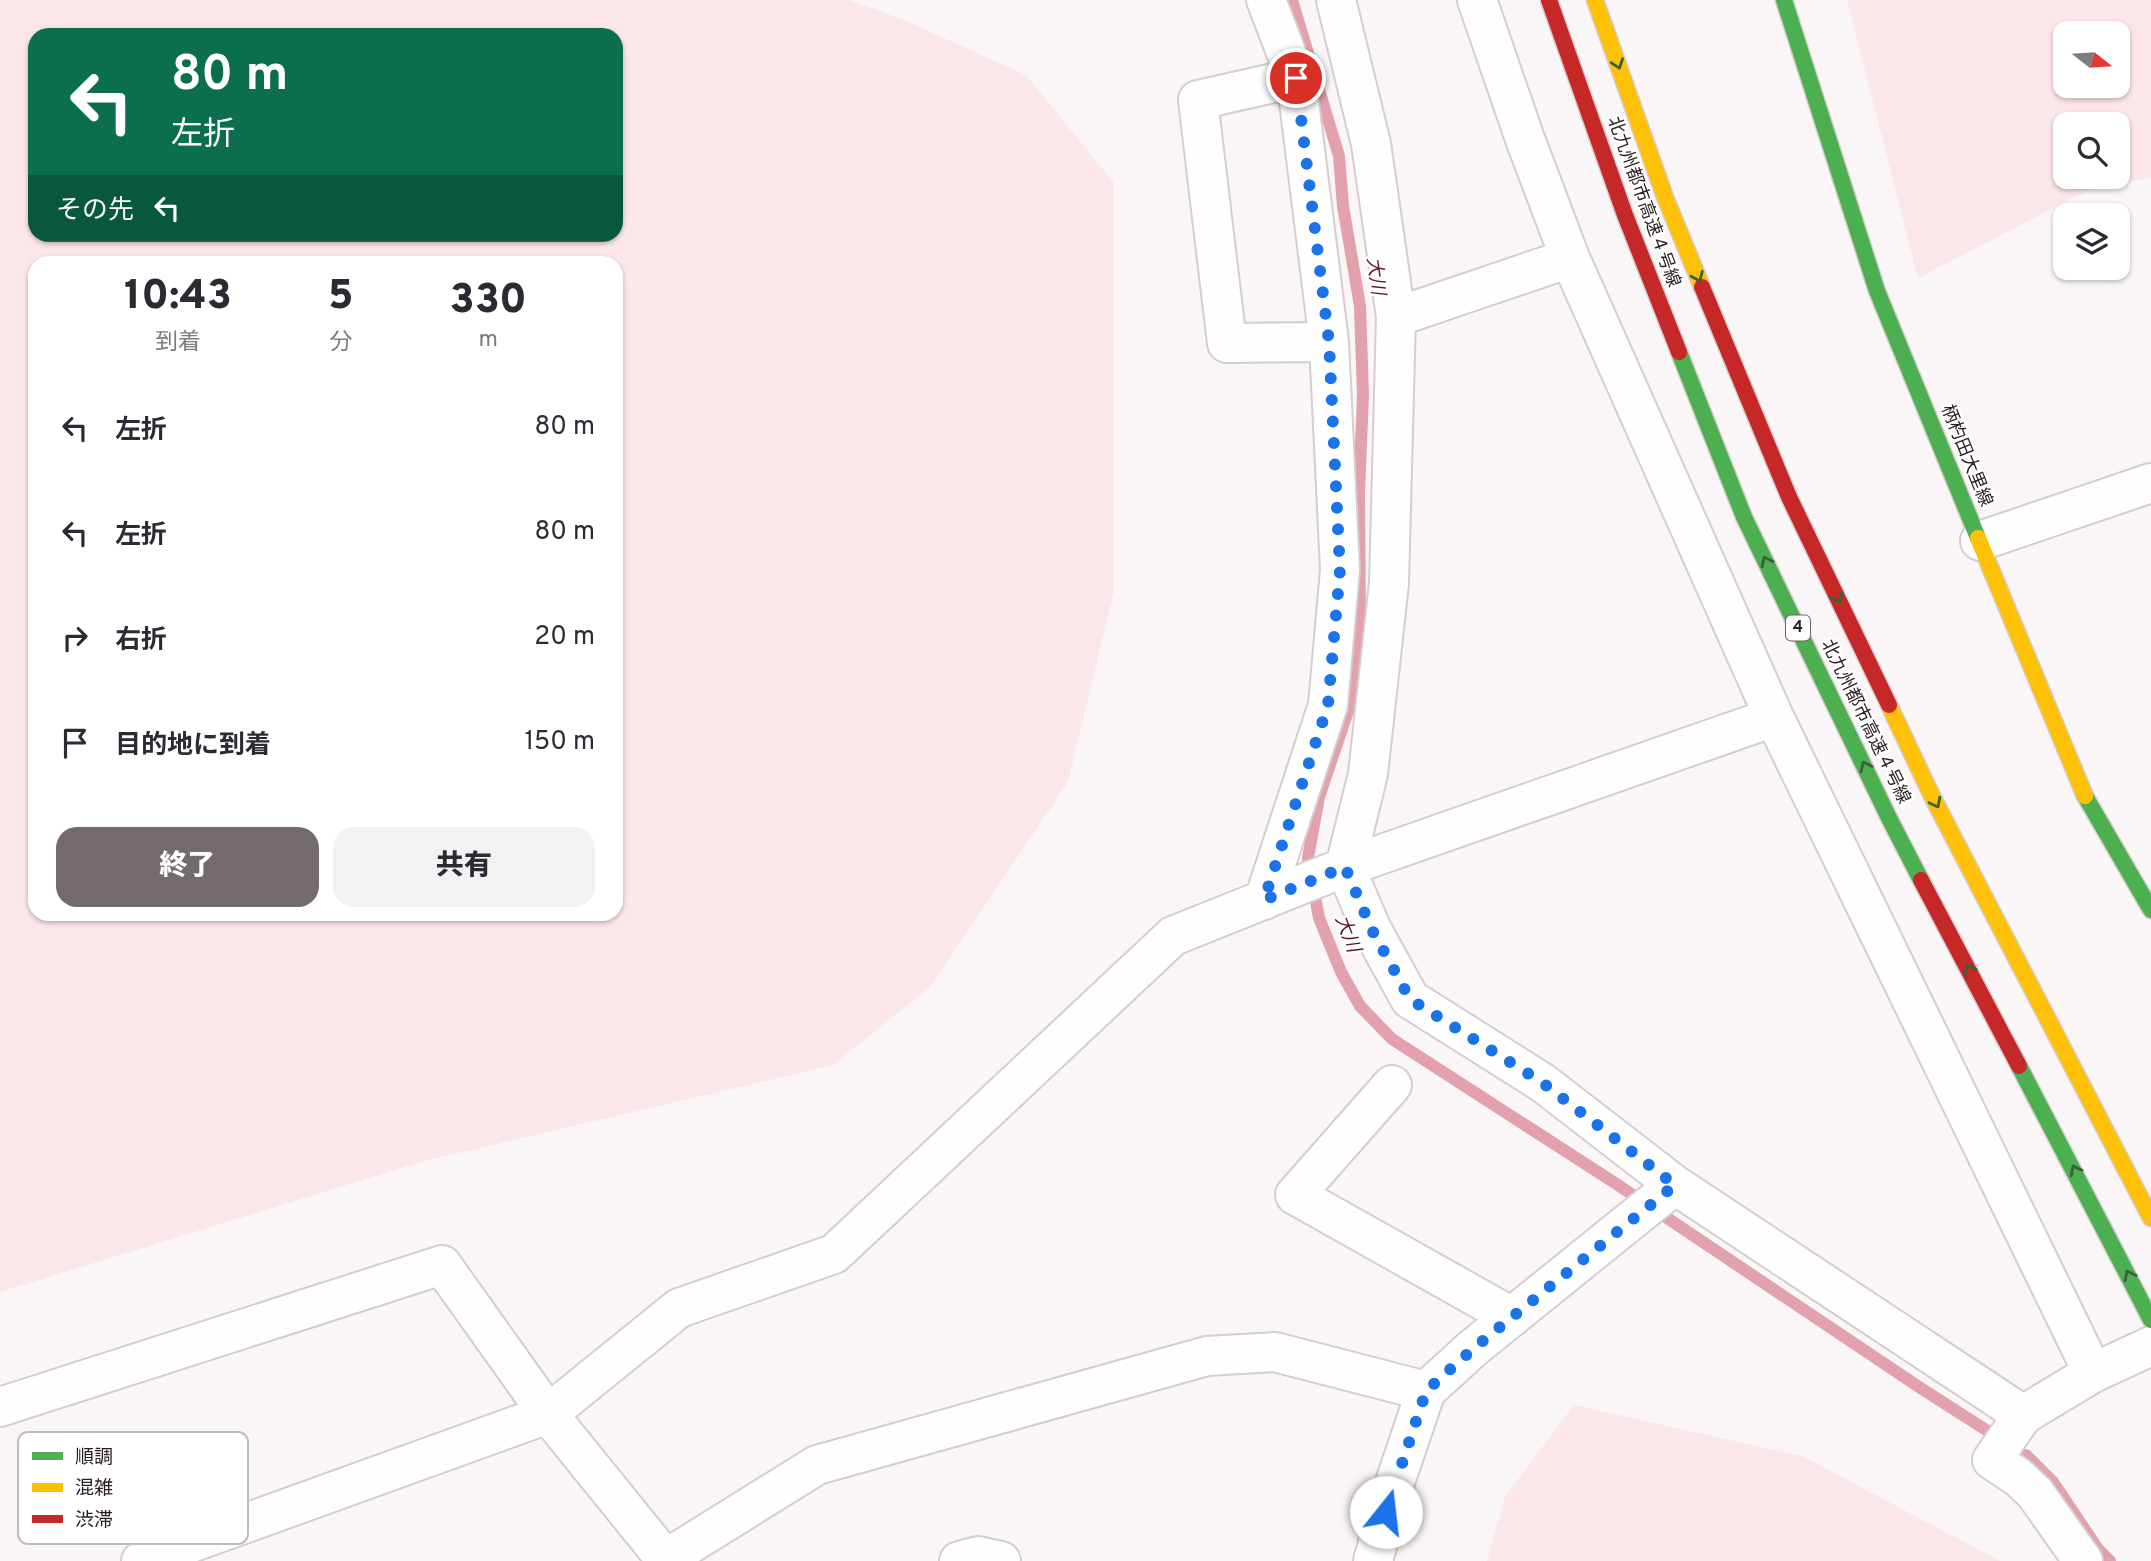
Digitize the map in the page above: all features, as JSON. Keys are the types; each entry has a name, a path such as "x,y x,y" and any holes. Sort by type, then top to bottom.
{"main road":[{"name":"北九州都市高速４号線","path":"1549,0 1625,215 1744,516 1889,818 2151,1320"},
{"name":"北九州都市高速４号線","path":"1595,0 1665,197 1789,497 1932,796 2151,1218"},
{"name":"柄杓田大里線","path":"1784,0 1877,291 2079,786 2151,910"}],"street":[{"path":"1264,900 1328,705 1340,570 1329,342 1296,78 1266,0"},
{"path":"1336,0 1371,144 1396,317 1389,583 1368,774 1345,867 1372,930 1410,999 1543,1083 1675,1185 2023,1415"},
{"path":"1477,0 1570,258 1774,717 2093,1373"},
{"path":"1296,78 1198,100 1227,343 1329,342"},
{"path":"1396,317 1570,258"},
{"path":"1980,541 2151,483"},
{"path":"248,1533 548,1414 678,1308 834,1254 1173,936 1345,867 1774,717"},
{"path":"1392,1085 1295,1195 1512,1317"},
{"path":"1373,1561 1393,1488 1426,1391 1512,1317 1675,1185"},
{"path":"0,1408 443,1265 548,1414 667,1560 817,1465 1208,1356 1275,1352 1426,1391"},
{"path":"2083,1561 2035,1493 2018,1477 1992,1460 2023,1415 2093,1373 2151,1346"},
{"path":"141,1561 209,1549"},
{"path":"959,1561 978,1556 1001,1561"}],"shaded area":[{"path":"0,0 850,0 906,21 1026,75 1114,183 1114,591 1068,782 930,987 833,1065 424,1161 0,1292"},
{"path":"1847,0 2151,0 2151,178 2130,182 2130,112 2053,112 2053,189 2090,189 2063,203 2053,203 2053,208 1918,278"},
{"path":"1574,1405 1804,1457 2000,1561 1487,1561 1505,1497"}],"waterway":[{"name":"大川","path":"1292,0 1339,156 1343,206 1360,306 1363,395 1359,493 1360,627 1348,711 1319,797 1308,858 1319,918 1341,972 1360,1006 1392,1039 1615,1183 1994,1435"},
{"path":"2026,1455 2053,1482 2098,1549 2110,1561"}],"traffic: fast":[{"path":"1784,0 1877,291 1978,538"},
{"path":"1679,352 1744,517 1921,880"},
{"path":"2085,796 2151,910"},
{"path":"2019,1066 2151,1320"}],"traffic: slow":[{"path":"1595,0 1665,197 1702,287"},
{"path":"1978,538 2085,796"},
{"path":"1889,705 1932,796 2151,1218"}],"traffic: jam":[{"path":"1549,0 1625,215 1679,352"},
{"path":"1702,287 1789,497 1889,705"},
{"path":"1921,880 2019,1066"}],"route":[{"path":"1296,78 1329,342 1340,570 1328,705 1264,900 1345,867 1372,930 1410,999 1543,1083 1675,1185 1474,1348 1426,1391 1386,1512"}]}
